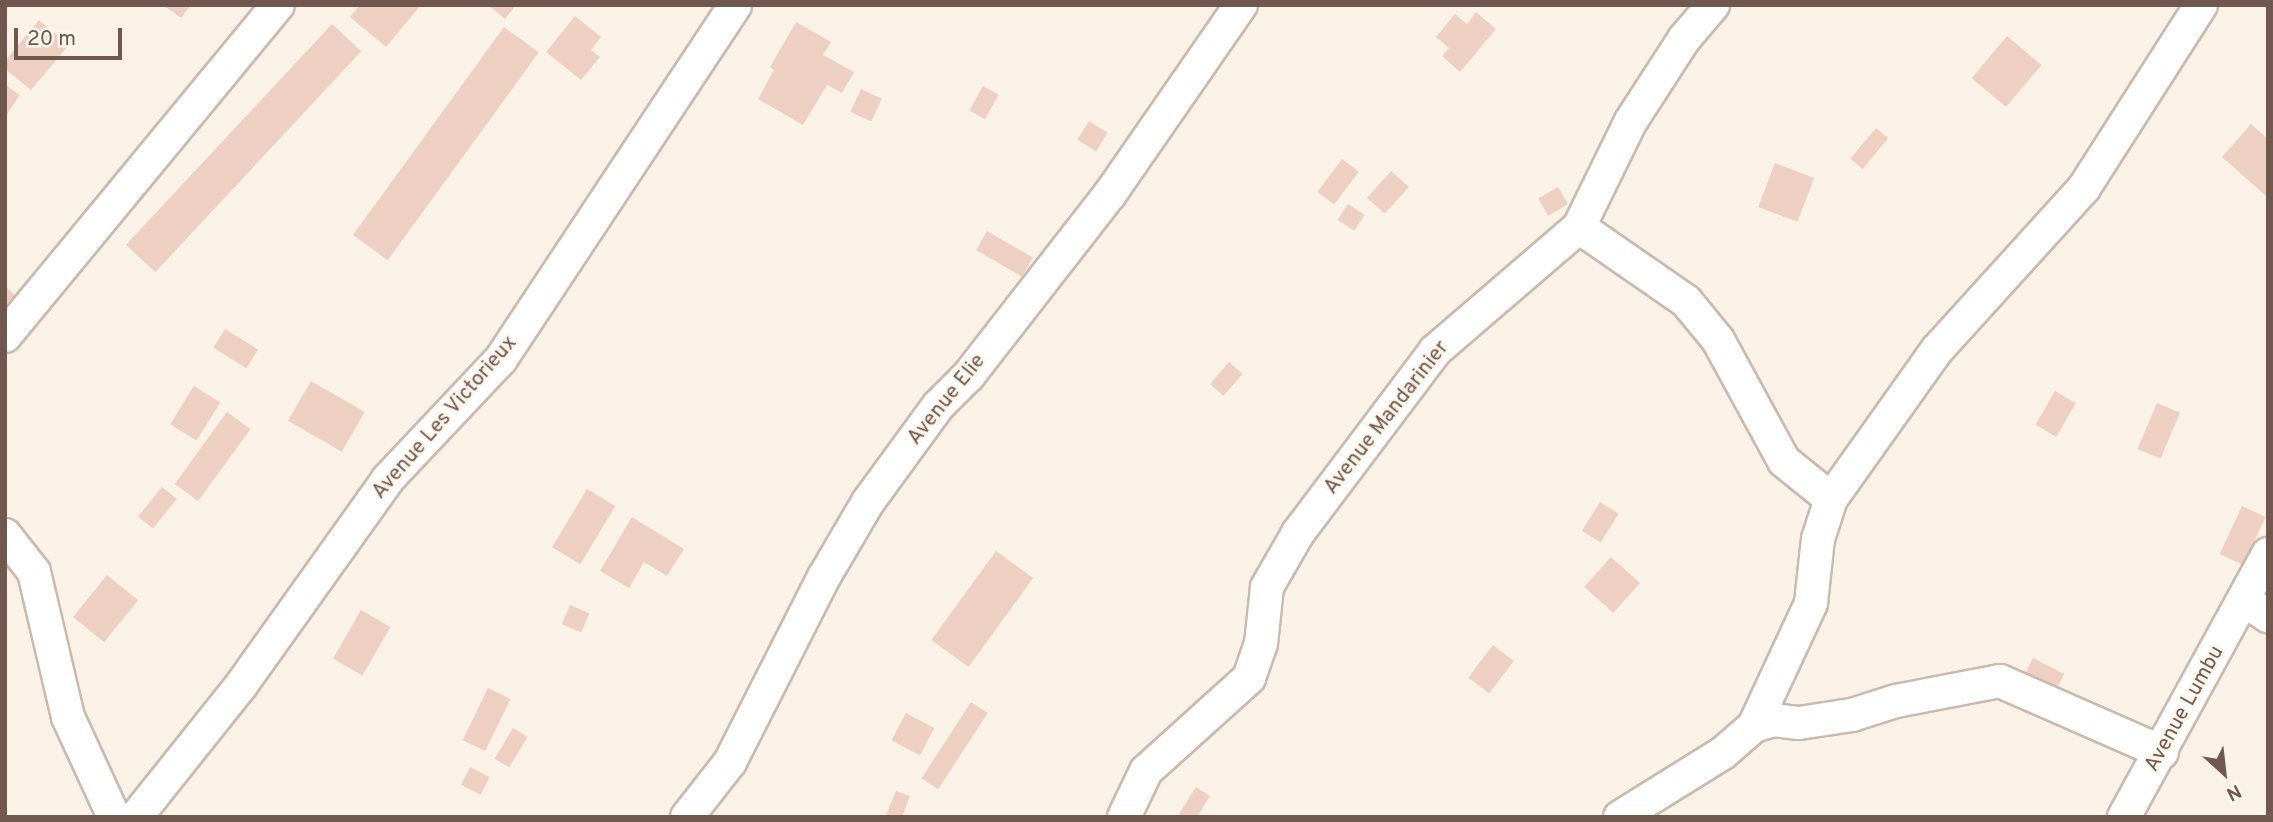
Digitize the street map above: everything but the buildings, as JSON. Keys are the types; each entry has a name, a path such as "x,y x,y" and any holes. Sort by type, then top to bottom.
{"street":[{"path":"5,336 278,5"},
{"name":"Avenue Les Victorieux","path":"136,817 242,684 388,479 500,359 735,5"},
{"name":"Avenue Elie","path":"687,817 730,762 824,577 868,502 938,406 969,375 1110,194 1241,5"},
{"name":"Avenue Mandarinier","path":"1124,817 1146,772 1249,678 1261,644 1267,587 1298,533 1435,351 1579,227 1631,121 1684,38 1713,5"},
{"path":"1620,817 1723,753 1754,726 1811,603 1818,539 1831,499 1937,350 2084,188 2201,5"},
{"path":"1579,227 1686,301 1718,340 1784,461 1831,499"},
{"path":"5,535 34,572 68,717 114,817"},
{"name":"Avenue Lumbu","path":"2124,817 2162,752 2256,608 2268,554"},
{"path":"1754,726 1774,720 1799,723 1852,715 1896,701 2000,681 2162,752"}]}
